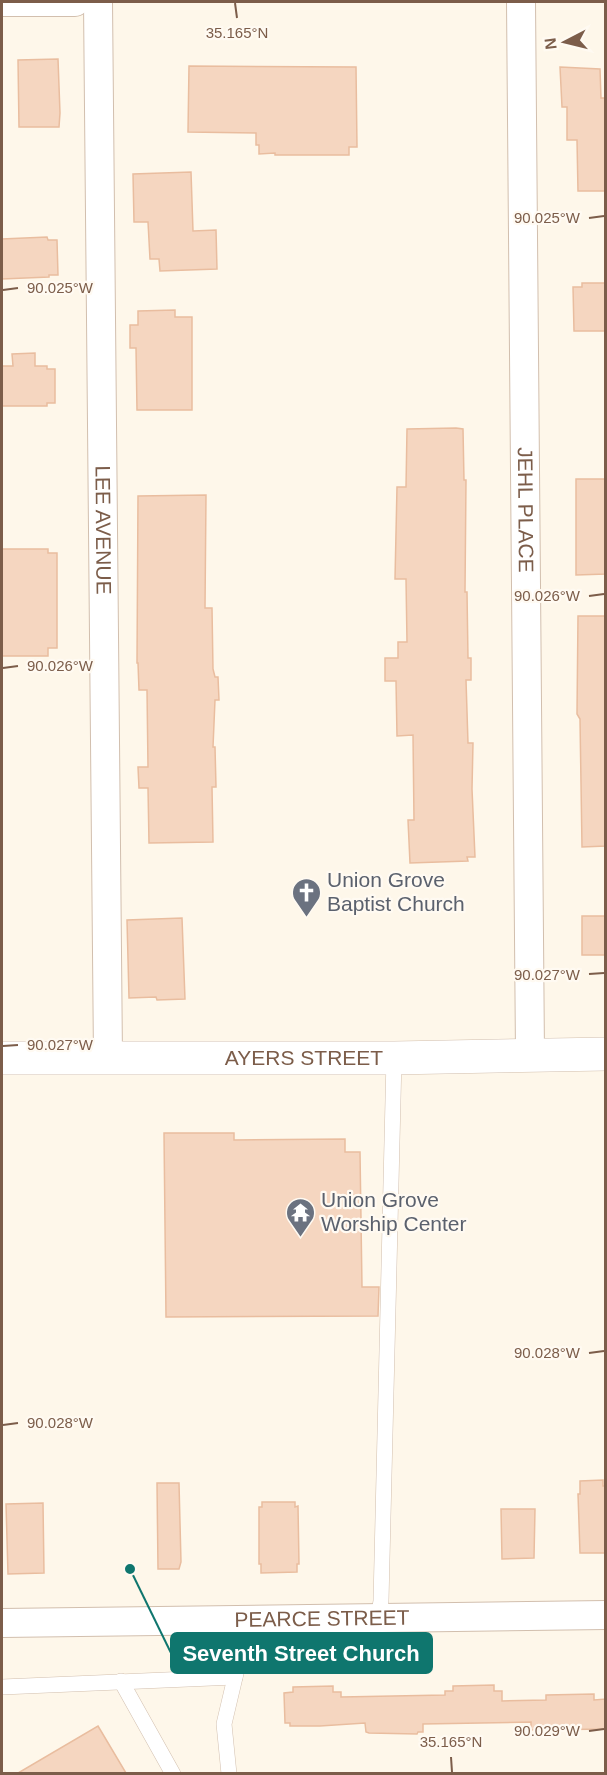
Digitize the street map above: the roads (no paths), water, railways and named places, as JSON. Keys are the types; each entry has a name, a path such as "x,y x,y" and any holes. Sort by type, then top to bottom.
{"street":[{"path":"2,2 75,2"},
{"name":"LEE AVENUE","path":"98,2 108,1058"},
{"name":"JEHL PLACE","path":"521,2 530,1054"},
{"name":"AYERS STREET","path":"2,1058 394,1058 606,1054"},
{"name":"PEARCE STREET","path":"2,1623 606,1615"}],"lane":[{"path":"378,1618 381,1601 394,1058"},
{"path":"229,1773 224,1724 235,1677 244,1652 246,1620"},
{"path":"2,1687 235,1677"},
{"path":"121,1682 173,1773"}],"place":[{"name":"Union Grove Baptist Church","path":"306,918"},
{"name":"Union Grove Worship Center","path":"300,1238"},
{"name":"Seventh Street Church","path":"130,1569"}]}
